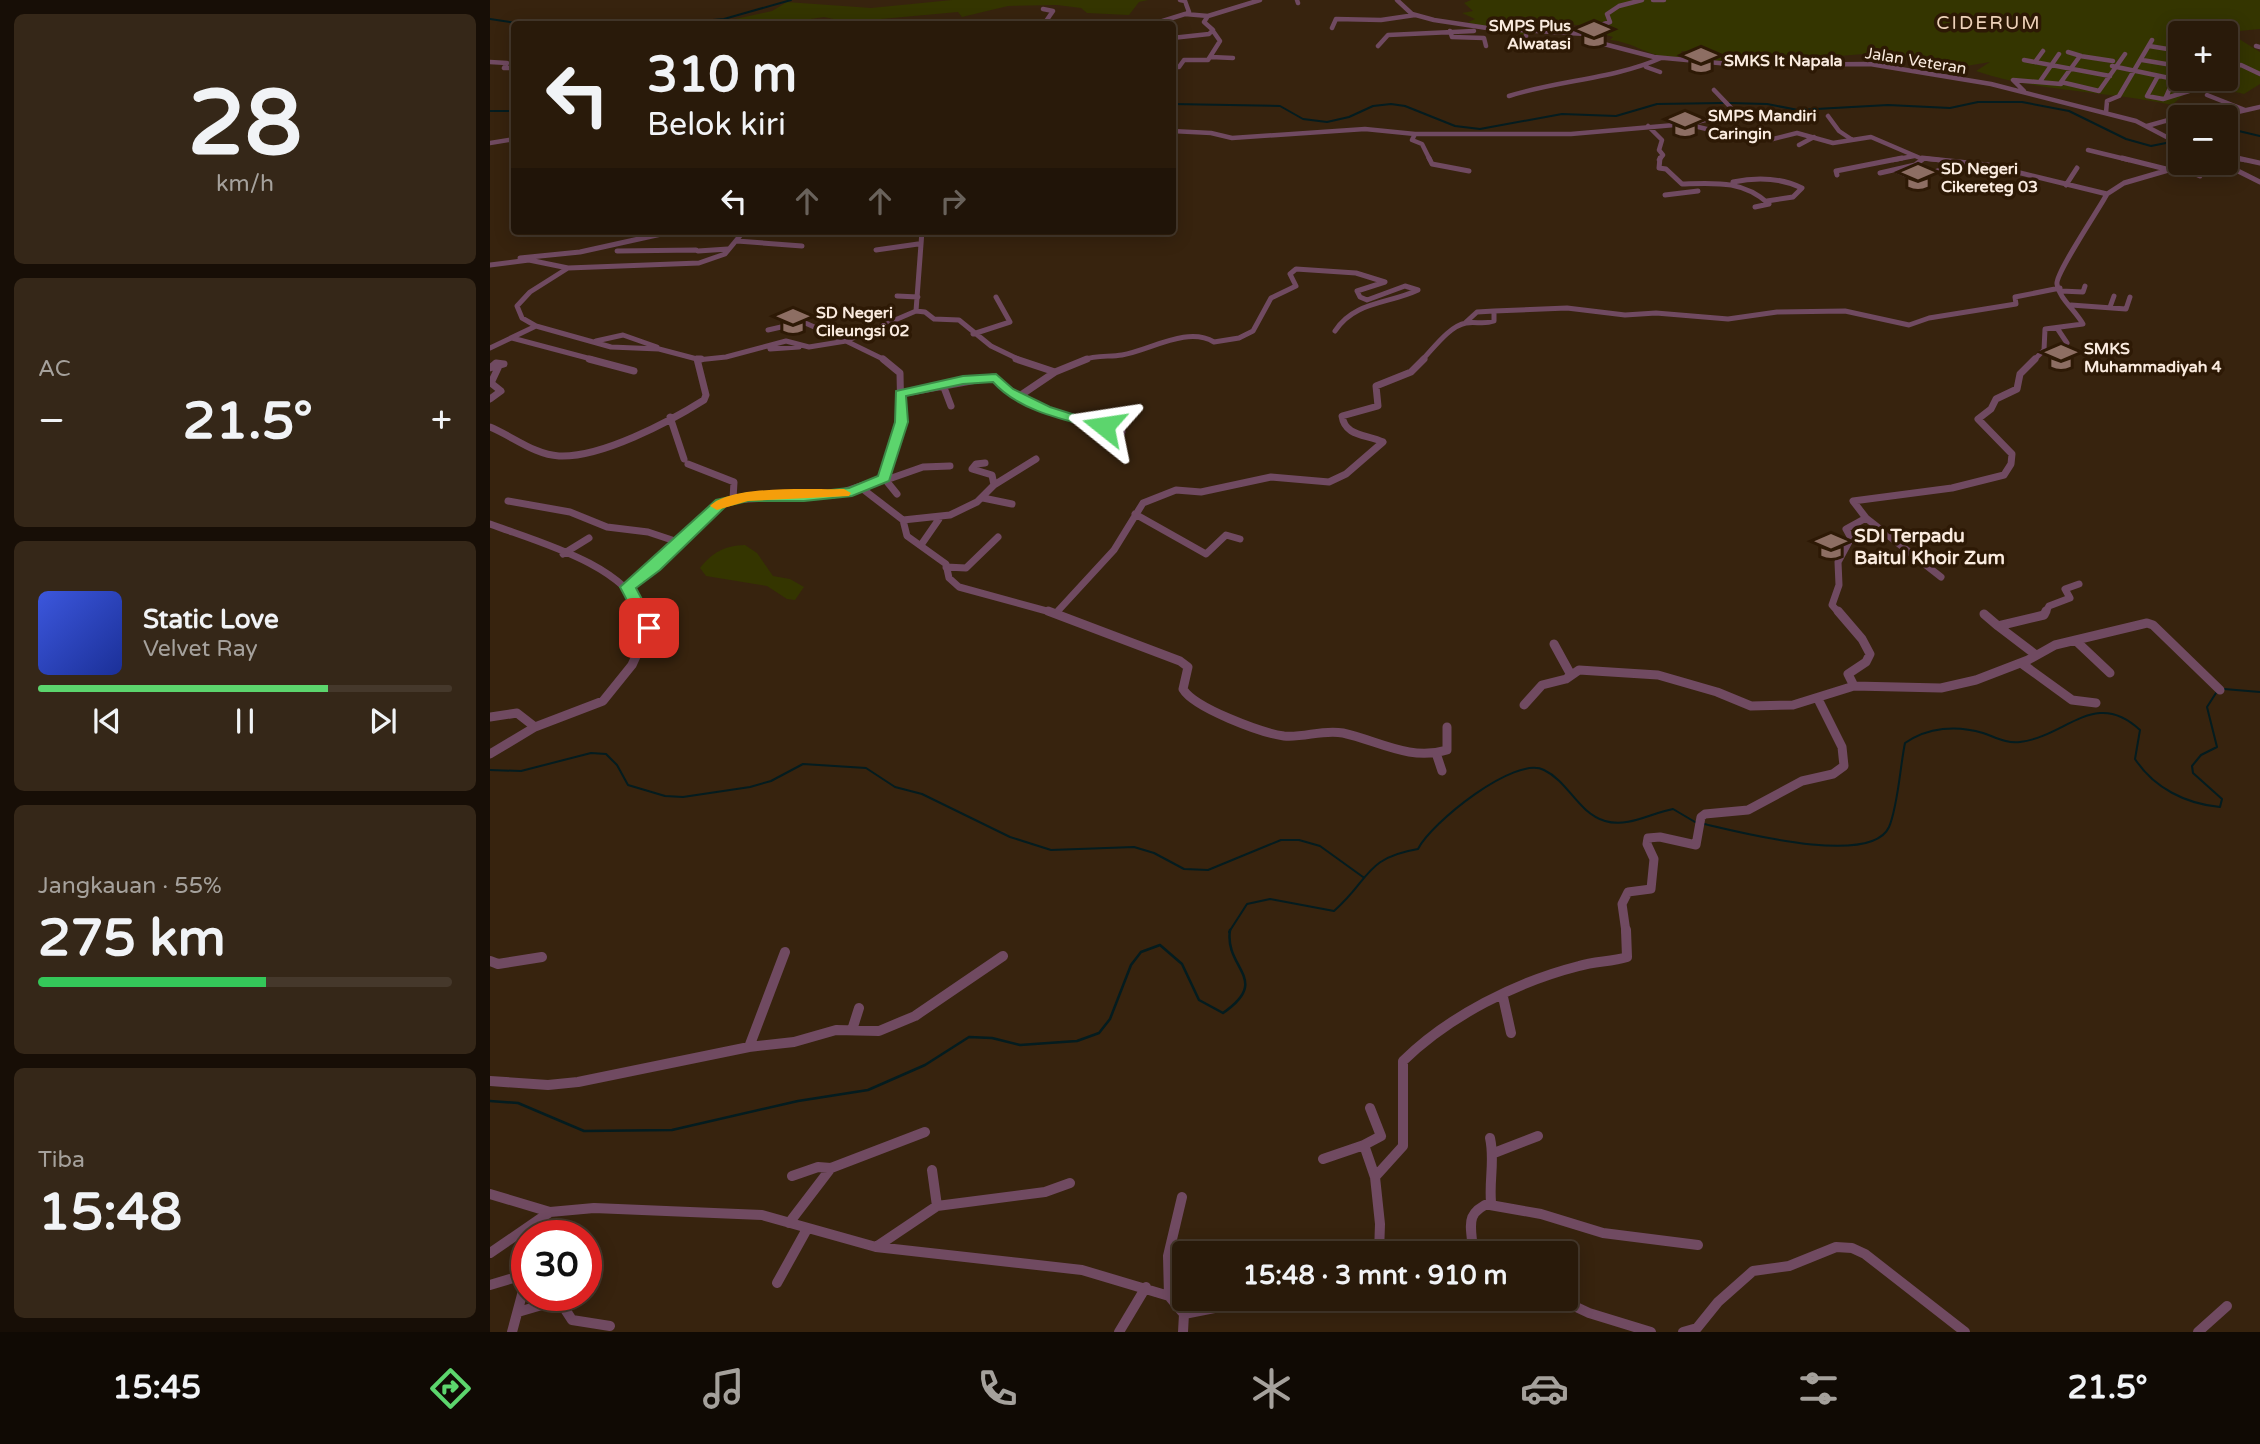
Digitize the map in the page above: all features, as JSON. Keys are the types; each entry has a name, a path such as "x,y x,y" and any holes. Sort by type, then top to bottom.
{"street":[{"path":"1180,0 1185,1 1189,12 1186,14"},
{"path":"1163,21 1186,14 1208,16 1260,0"},
{"path":"1399,0 1415,15"},
{"path":"1593,36 1601,33 1591,27 1610,22 1607,12 1642,0"},
{"path":"1653,0 1664,0"},
{"path":"1043,9 1053,11 1046,21"},
{"path":"1332,27 1336,19 1381,20 1415,15"},
{"name":"Jalan Veteran","path":"1415,15 1502,29 1560,31 1593,36 1604,44 1661,58 1732,65 1840,63 1898,66 2022,90 2147,126 2168,137"},
{"path":"1176,67 1184,61 1206,60 1211,57 1220,40 1204,22 1208,16"},
{"path":"1378,46 1388,35 1502,29"},
{"path":"1510,44 1526,37 1526,30"},
{"path":"1176,38 1196,37 1213,31"},
{"path":"1450,32 1452,37 1484,38 1486,46"},
{"path":"2106,113 2107,101 2118,97 2136,71 2150,43 2168,49"},
{"path":"2156,64 2164,48"},
{"path":"2035,62 2043,51"},
{"path":"2068,52 2071,69"},
{"path":"2041,80 2059,54"},
{"path":"2071,69 2103,86 2112,69 2125,54"},
{"path":"1211,57 1233,58"},
{"path":"1509,96 1646,67 1661,58"},
{"path":"2024,60 2071,69 2136,71 2175,80 2166,97"},
{"path":"2142,60 2166,64"},
{"path":"490,65 511,68"},
{"path":"1789,65 1796,72"},
{"path":"2238,65 2260,74"},
{"path":"1646,67 1660,72"},
{"path":"2071,69 2112,69"},
{"path":"2022,90 2013,80 2041,80 2071,69 2112,69"},
{"path":"2158,76 2146,96 2166,97 2189,91"},
{"path":"1176,133 1232,138 1349,129 1415,134 1571,134 1686,124 1736,113 1714,90"},
{"path":"2207,95 2245,110"},
{"path":"2147,126 2190,114 2225,114 2260,107"},
{"path":"1828,116 1839,131 1851,139"},
{"path":"1686,124 1723,132 1751,133 1769,140 1797,133 1833,143 1874,138 1923,159 1988,165 2107,194 2124,183 2147,179 2168,171"},
{"path":"1648,126 1662,140 1659,149 1663,155 1657,166 1685,184 1690,192"},
{"path":"1415,134 1412,140 1422,144 1432,164 1469,171"},
{"path":"1799,145 1814,137"},
{"path":"490,143 511,140"},
{"path":"2088,150 2121,160 2156,164 2168,169"},
{"path":"1837,175 1835,172 1840,168 1864,167 1913,156"},
{"path":"1880,173 1915,165 1923,159"},
{"path":"2238,161 2260,163"},
{"path":"1895,170 1915,179 1959,163"},
{"path":"2066,184 2077,168"},
{"path":"2238,168 2260,182"},
{"path":"1685,184 1732,182 1757,177 1779,183 1790,182 1802,188 1793,197 1768,201 1741,184 1732,182"},
{"path":"1665,195 1698,191"},
{"path":"2107,194 2078,246 2061,266 2056,282 2062,299 2071,304 2128,309 2130,297"},
{"path":"1755,207 1769,205 1768,201"},
{"path":"490,265 536,254 580,252 657,235"},
{"path":"513,260 553,263 568,268 625,264 685,267 713,261 741,235"},
{"path":"916,311 916,291 921,268 918,244 921,235"},
{"path":"737,241 802,246"},
{"path":"876,250 918,244"},
{"path":"617,251 728,250"},
{"path":"568,268 530,292 517,306 522,318 536,326 594,342 621,348 666,351"},
{"path":"1018,397 1049,379 1055,372 1089,358 1123,355 1185,337 1204,336 1214,342 1252,333 1265,318 1271,298 1296,286 1290,274 1296,269 1355,272 1380,277 1385,282 1382,285 1357,291 1360,297 1367,300 1387,296 1405,286 1418,290 1356,310 1344,317 1335,331"},
{"path":"1056,613 1113,550 1135,521 1135,514 1143,503 1175,490 1201,492 1277,477 1319,483 1346,474 1383,442 1350,432 1343,425 1342,416 1380,405 1374,387 1411,372 1446,335 1479,311 1567,307 1625,315 1656,313 1728,319 1777,312 1844,311 1909,325 1929,318 2017,304 2015,298 2060,289 2083,292 2085,286"},
{"path":"897,296 918,297"},
{"path":"2110,307 2114,296"},
{"path":"973,334 1010,322 996,297"},
{"path":"2071,304 2083,321 2080,326"},
{"path":"594,342 623,335 697,359 726,358 786,341 810,347 846,341 916,311 925,312 934,319 959,320 973,334 1017,359 1055,372"},
{"path":"1465,323 1490,323 1495,319 1494,311"},
{"path":"768,330 803,322 846,341 896,368 900,373 901,422 885,479"},
{"path":"490,348 536,326"},
{"path":"1941,577 1866,518 1853,501 1952,488 2004,475 2011,464 2012,454 1978,419 1991,409 1996,399 2017,391 2020,374 2039,357 2045,329 2080,326"},
{"path":"2080,326 2087,336"},
{"path":"2057,328 2067,343"},
{"path":"512,338 634,371"},
{"path":"490,427 541,452 570,456 601,448 670,417 706,397 697,359"},
{"path":"490,399 500,391 491,383 498,369"},
{"path":"900,394 996,378 1018,397 1050,412 1122,432"},
{"path":"943,385 951,406"},
{"path":"670,417 686,461 734,482 733,499"},
{"path":"921,545 939,519 983,498 994,485 1036,459"},
{"path":"985,463 976,464 972,469 992,475 994,485"},
{"path":"627,587 681,543 716,507 733,499 823,496 864,489 923,467 950,466"},
{"path":"885,479 897,494"},
{"path":"864,489 903,520 907,536 941,559 949,578 967,592 1056,613 1187,664 1184,692 1196,704 1208,710 1276,734 1333,731 1387,749 1436,753 1447,750 1447,727"},
{"path":"983,498 1012,504"},
{"path":"508,501 570,512 607,527 648,532 681,543"},
{"path":"1135,514 1206,554 1226,535 1240,538"},
{"path":"903,520 918,515 939,519"},
{"path":"1854,686 1848,674 1866,662 1870,654 1862,639 1832,605 1839,585 1838,562 1851,538 1846,529 1866,518"},
{"path":"490,754 520,734 603,701 632,665 649,628 627,587 614,577 492,527"},
{"path":"946,567 966,568 998,537"},
{"path":"563,554 589,538"},
{"path":"1998,626 2044,615 2049,606 2070,598 2065,589 2079,584"},
{"path":"1984,614 2036,655"},
{"path":"1524,705 1542,685 1579,670 1643,672 1700,686 1751,706 1786,705 1818,699 1854,686 1948,687 2021,663 2075,640 2150,623 2220,690"},
{"path":"2075,640 2110,673"},
{"path":"1554,644 1571,675"},
{"path":"2021,663 2072,700 2096,703"},
{"path":"1375,1177 1403,1146 1403,1061 1441,1030 1503,997 1572,967 1627,957 1629,952 1622,904 1628,892 1651,888 1654,859 1647,840 1660,837 1696,845 1700,822 1714,811 1748,810 1802,781 1839,771 1845,761 1842,747 1818,699"},
{"path":"490,717 517,713 535,727"},
{"path":"1436,753 1442,771"},
{"path":"749,1047 785,952"},
{"path":"490,1082 548,1085 578,1082 749,1047 794,1042 836,1030 879,1031 896,1026 1003,956"},
{"path":"490,961 498,964 515,963 542,957"},
{"path":"1503,997 1511,1033"},
{"path":"852,1030 859,1008"},
{"path":"1323,1159 1381,1136 1370,1108"},
{"path":"789,1223 831,1168 849,1158 925,1132"},
{"path":"1494,1153 1538,1136"},
{"path":"1490,1138 1494,1153 1489,1175 1490,1205"},
{"path":"1364,1145 1375,1177 1379,1241"},
{"path":"792,1176 818,1167 831,1168"},
{"path":"932,1170 937,1206"},
{"path":"876,1247 937,1206 1045,1192 1070,1183"},
{"path":"490,1194 550,1212 594,1208 737,1212 876,1247 1082,1270 1169,1296 1184,1314 1183,1332"},
{"path":"1169,1296 1168,1256 1182,1197"},
{"path":"1472,1241 1471,1215 1475,1209 1490,1205 1541,1214 1602,1233 1698,1245"},
{"path":"541,1220 550,1212"},
{"path":"777,1283 807,1229"},
{"path":"490,1252 511,1241"},
{"path":"1683,1332 1696,1328 1718,1302 1753,1271 1808,1260 1836,1247 1852,1248 1865,1254 1965,1332"},
{"path":"1168,1256 1172,1256"},
{"path":"490,1285 511,1279"},
{"path":"1119,1332 1146,1287"},
{"path":"2198,1332 2227,1306"},
{"path":"1578,1308 1651,1332"},
{"path":"512,1332 518,1311"},
{"path":"563,1311 575,1322 610,1326"},
{"path":"1184,1314 1199,1311"}],"shaded area":[{"path":"952,0 1148,0 1139,2 1129,15 1087,13 1081,8 1057,5 1008,6 962,17 958,12 859,21 824,17 798,21 726,21 772,11 787,2 871,8"},
{"path":"1471,0 2260,0 2260,29 2238,31 2238,21 2168,21 2168,91 2188,91 2172,105 2023,83 1976,71 1990,62 1960,67 1932,59 1912,62 1892,52 1875,49 1875,53 1783,58 1788,63 1753,60 1747,56 1716,61 1695,59 1691,52 1682,51 1678,58 1668,58 1610,40 1613,37 1603,34 1605,31 1590,30 1591,26 1563,24 1564,28 1537,29 1537,33 1522,36 1516,32 1475,25 1468,22 1475,19 1462,13 1473,11 1464,3"},
{"path":"2238,38 2260,52 2260,84 2244,94 2231,91 2238,91"},
{"path":"745,545 757,553 773,576 790,579 804,587 795,600 787,599 767,586 706,576 700,568 720,551"}],"waterway":[{"path":"701,21 724,19 791,0"},
{"path":"490,19 511,22"},
{"path":"1729,103 1767,104 1798,110 1888,105 1950,108 1978,102 2022,102 2069,111 2126,139 2151,146 2168,143"},
{"path":"1176,104 1280,106 1303,119 1327,122 1349,117 1373,106 1391,104 1405,106 1455,126 1480,129 1562,114 1616,116 1657,104 1723,103"},
{"path":"490,111 511,111"},
{"path":"2238,131 2260,136"},
{"path":"2224,689 2260,692"},
{"path":"1704,824 1803,844 1857,845 1877,839 1889,827 1897,798 1905,743 1914,738 1953,728 1973,730 2006,741 2020,742 2037,738 2081,718 2109,713 2124,718 2140,730 2135,759 2161,786 2183,798 2220,807 2222,799 2193,773 2192,766 2201,755 2217,747 2207,707 2216,693"},
{"path":"490,770 521,771 591,753 606,754 617,765 628,785 665,796 683,797 750,787 771,781 803,764 866,768 895,787 922,794 1010,837 1051,850 1134,847 1154,853 1184,869 1208,870 1281,840 1299,840 1320,846 1363,877"},
{"path":"1230,930 1247,904 1270,899 1334,911 1377,864 1400,853 1418,849 1439,824 1475,794 1514,772 1531,768 1553,775 1587,811 1605,821 1622,823 1673,809 1695,822"},
{"path":"490,1101 518,1103 584,1131 672,1130 798,1101 868,1090 925,1065 969,1037 992,1038 1020,1045 1077,1041 1099,1033 1110,1019 1131,965 1141,952 1160,945 1182,964 1199,1000 1223,1013 1237,1001 1244,991 1245,982 1233,955 1230,930"}],"slow traffic":[{"path":"717,506 727,500 754,496 804,497 844,493"}],"place":[{"name":"SMPS Plus Alwatasi","path":"1594,34"},
{"name":"SMKS It Napala","path":"1701,60"},
{"name":"SMPS Mandiri Caringin","path":"1685,124"},
{"name":"SD Negeri Cikereteg 03","path":"1918,177"},
{"name":"SD Negeri Cileungsi 02","path":"793,321"},
{"name":"SMKS Muhammadiyah 4","path":"2061,357"},
{"name":"SDI Terpadu Baitul Khoir Zum","path":"1831,546"}],"district":[{"name":"CIDERUM","path":"1989,22"}],"route":[{"path":"649,628 647,619 627,587 681,543 721,503 754,496 804,497 852,492 884,478 901,422 900,394 963,380 993,377 1015,396 1045,410 1104,426"}]}
